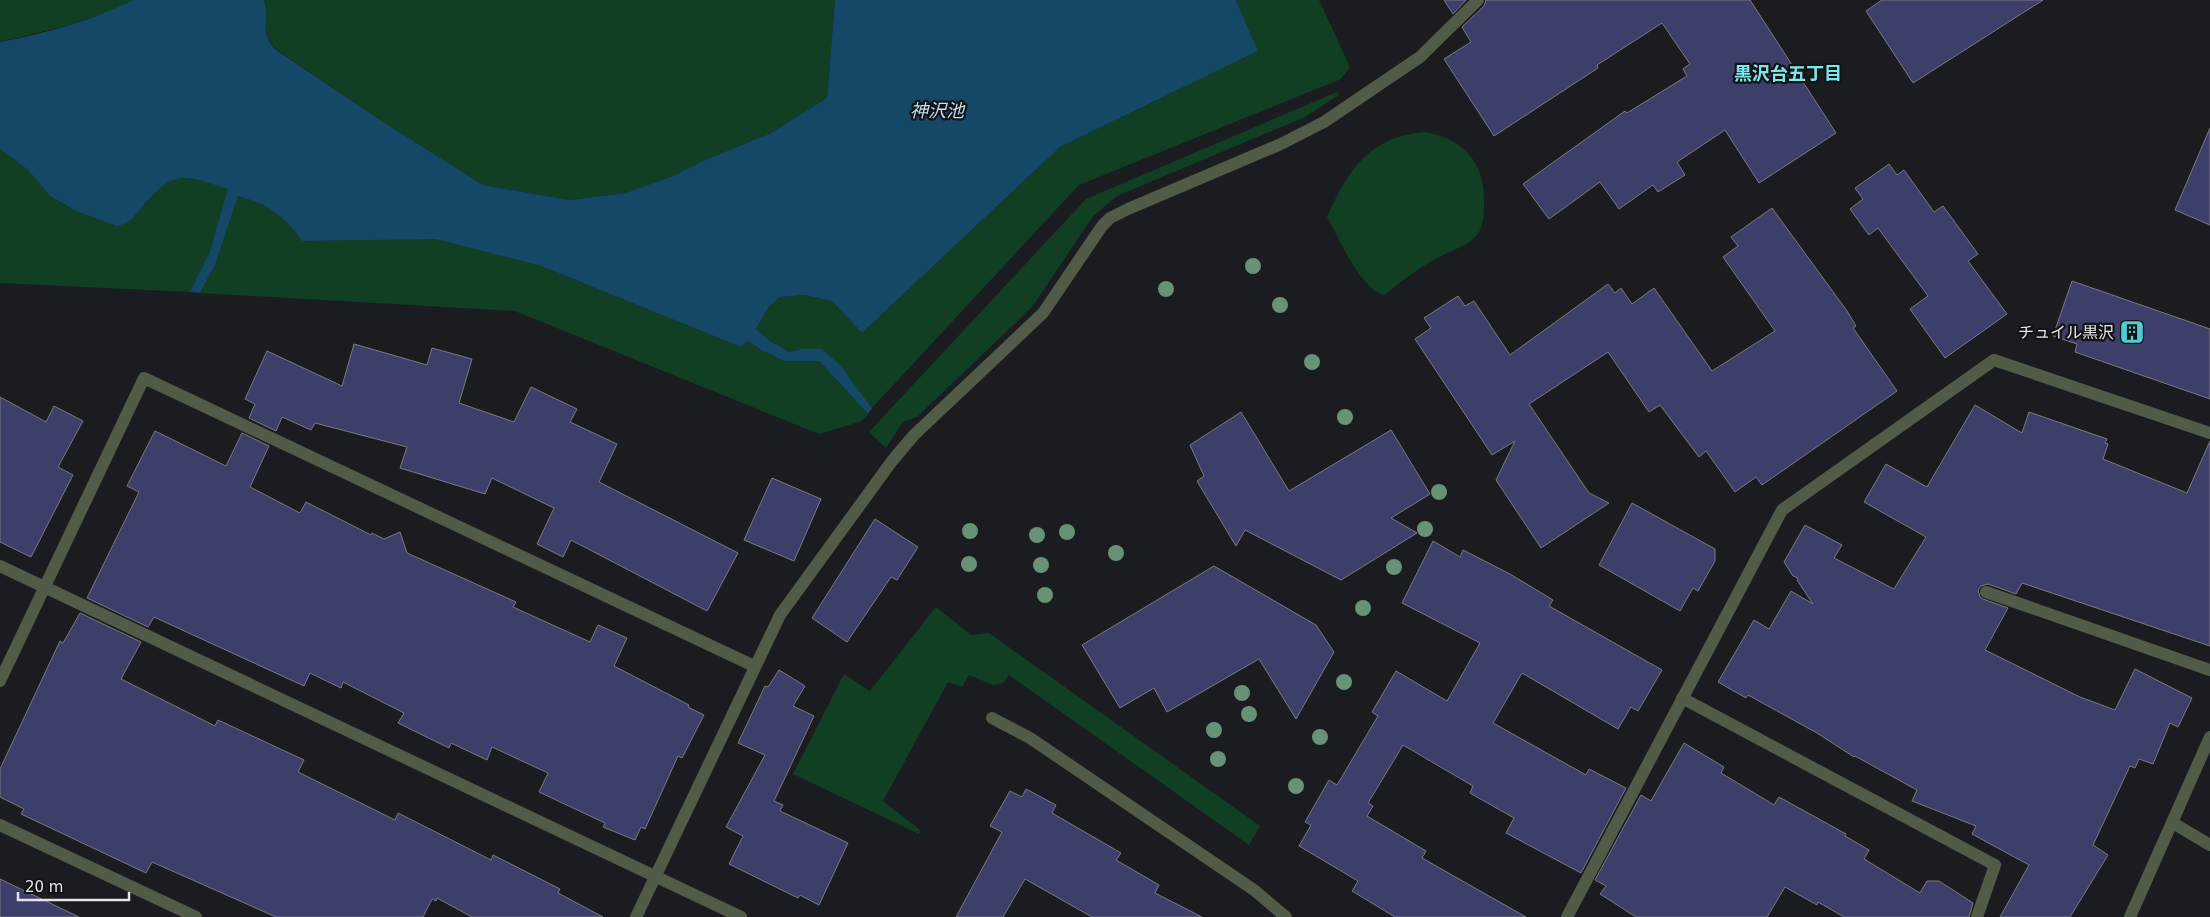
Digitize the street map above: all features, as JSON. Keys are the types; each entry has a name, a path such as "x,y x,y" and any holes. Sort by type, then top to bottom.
{"street":[{"path":"636,917 754,666 780,615 892,461 914,435 1043,313 1102,226 1110,218 1128,209 1281,144 1324,122 1420,57 1478,0"},
{"path":"1570,916 1682,698 1782,510 1994,360 2210,433"},
{"path":"0,681 144,378 754,666"},
{"path":"0,566 656,875 741,917"},
{"path":"1986,592 2210,670"},
{"path":"1682,698 1994,865 1976,917"},
{"path":"992,718 1030,738 1254,890 1286,917"},
{"path":"2130,917 2210,737"},
{"path":"2173,823 2210,845"},
{"path":"0,825 196,917"}],"green space":[{"path":"0,0 133,0 100,15 51,30 0,42"},
{"path":"264,0 835,0 827,98 771,133 707,159 673,176 625,193 570,200 483,185 374,116 276,49 266,31 266,7"},
{"path":"1236,0 1319,0 1350,67 1341,79 1079,185 872,408 841,366 801,349 789,352 770,341 756,329 769,307 780,297 804,295 832,301 862,333 1060,147 1258,51"},
{"path":"1337,92 1339,95 1305,117 1117,196 1093,216 1032,307 917,417 903,422 886,448 869,432 1086,199"},
{"path":"1424,132 1438,135 1460,146 1476,164 1481,175 1483,188 1484,211 1482,224 1473,239 1412,273 1384,295 1375,291 1359,274 1327,217 1343,185 1363,159 1389,141 1405,135"},
{"path":"0,149 28,170 50,196 74,210 145,204 164,184 183,178 203,181 229,189 210,251 190,292 0,283"},
{"path":"238,196 267,207 282,218 302,241 436,238 541,266 741,347 748,341 784,361 819,361 868,414 862,421 819,434 515,311 200,293 215,265"},
{"path":"936,607 971,635 989,633 1260,826 1249,845 1009,675 1003,683 993,685 969,675 962,687 948,682 883,801 920,830 919,834 793,774 844,674 870,691"}],"water":[{"name":"神沢池","path":"133,0 264,0 267,36 275,49 374,116 483,185 570,200 625,193 673,176 707,159 771,133 827,98 835,0 1236,0 1258,51 1060,147 862,333 832,301 804,295 780,297 769,307 756,329 770,341 789,352 801,349 822,349 841,366 872,408 868,414 819,361 784,361 748,341 741,347 541,266 436,239 302,241 282,218 267,207 238,196 215,265 200,293 190,292 210,251 228,189 189,178 171,181 152,195 131,220 117,226 74,210 50,196 28,170 0,149 0,42 68,26"}],"building":[{"path":"1444,0 1466,0 1453,14"},
{"path":"1486,0 1750,0 1836,133 1759,183 1725,130 1677,162 1685,175 1658,192 1653,185 1619,209 1600,182 1549,219 1523,184 1625,111 1627,113 1687,76 1683,69 1690,64 1662,23 1597,65 1598,68 1494,136 1444,59 1471,42 1462,27 1484,6"},
{"path":"1882,0 2043,0 1913,83 1866,11"},
{"path":"2210,128 2210,225 2175,210"},
{"path":"1889,164 1897,175 1904,170 1934,212 1943,206 1978,254 1968,261 2007,314 1945,358 1910,309 1928,296 1878,228 1869,235 1850,209 1863,199 1855,188"},
{"path":"1772,208 1847,311 1856,326 1853,328 1897,391 1762,485 1756,477 1735,492 1706,451 1699,457 1660,405 1649,412 1608,352 1529,404 1589,493 1609,503 1541,548 1496,480 1515,441 1492,455 1415,339 1431,328 1424,318 1458,296 1465,306 1474,301 1510,355 1608,284 1615,293 1621,288 1632,304 1654,288 1712,371 1775,331 1723,257 1738,246 1731,237"},
{"name":"チュイル黒沢","path":"2072,281 2210,329 2210,399 2075,352 2077,344 2053,336"},
{"path":"354,344 427,365 432,348 472,359 459,403 514,422 531,387 577,409 570,422 617,444 599,482 738,553 707,611 571,540 563,557 537,544 554,508 492,478 485,494 400,468 407,447 315,423 311,430 282,417 276,431 249,418 255,404 245,399 267,351 342,386"},
{"path":"0,397 46,422 54,406 83,421 58,467 73,475 31,557 0,542"},
{"path":"1975,405 2022,433 2029,412 2107,439 2105,443 2108,444 2103,459 2187,493 2210,441 2210,646 2022,583 2016,594 1988,584 1981,586 1978,590 1980,597 1983,599 2008,608 1985,650 2080,697 2115,710 2135,669 2192,698 2178,727 2170,723 2153,764 2139,759 2135,768 2130,766 2093,845 2108,855 2070,917 2000,917 2029,865 1972,834 1976,826 1912,801 1917,790 1854,757 1817,733 1748,695 1746,698 1718,682 1754,620 1769,629 1791,591 1813,604 1797,580 1798,578 1793,576 1784,562 1805,525 1842,545 1834,558 1894,589 1926,537 1864,502 1886,464 1927,487"},
{"path":"1241,412 1289,491 1391,430 1430,494 1391,518 1417,533 1341,580 1245,530 1236,546 1197,481 1204,476 1190,445"},
{"path":"155,431 226,466 242,433 269,446 250,487 300,513 306,502 371,535 372,533 384,539 400,532 407,553 516,602 513,607 590,642 598,625 627,638 614,666 689,705 688,707 704,715 682,758 678,756 645,829 641,827 635,840 603,827 605,823 539,792 548,773 492,747 487,760 451,743 449,748 398,723 404,713 343,682 341,688 310,673 304,686 154,617 148,627 87,598 139,492 127,486"},
{"path":"772,478 821,499 794,561 744,540"},
{"path":"1632,503 1715,549 1715,561 1698,591 1693,588 1680,611 1599,565"},
{"path":"875,519 918,547 897,580 891,577 847,642 812,618"},
{"path":"1433,541 1460,557 1463,550 1510,574 1553,600 1549,606 1662,670 1638,711 1631,707 1618,729 1522,673 1493,723 1586,775 1589,769 1626,788 1581,873 1506,833 1514,818 1470,793 1473,786 1403,745 1368,803 1373,806 1367,816 1426,851 1422,858 1526,917 1395,917 1352,891 1358,881 1299,846 1311,825 1305,822 1329,780 1337,785 1378,716 1372,712 1396,671 1447,701 1480,643 1402,603"},
{"path":"1214,566 1316,625 1334,652 1296,719 1259,659 1167,712 1154,688 1120,708 1082,645"},
{"path":"80,613 141,642 121,679 215,726 218,720 304,760 298,772 395,820 398,813 491,860 493,855 560,889 558,893 603,917 472,917 437,898 436,901 432,899 423,917 276,917 152,862 146,873 21,814 24,809 0,797 0,769 60,641 63,643"},
{"path":"779,670 805,686 793,706 814,716 774,801 783,805 780,811 848,843 819,905 800,895 798,898 729,864 743,836 726,827 765,755 738,743 765,686 768,687"},
{"path":"1684,743 1724,767 1721,773 1774,805 1779,797 1846,834 1845,836 1869,850 1864,859 1920,893 1927,881 1939,881 1973,903 1969,917 1844,917 1818,902 1817,905 1785,887 1767,917 1636,917 1600,894 1606,886 1595,880 1641,795 1651,801"},
{"path":"1026,789 1056,805 1052,813 1121,853 1116,860 1159,885 1155,893 1202,917 1092,917 1025,879 1003,917 956,917 1002,832 990,826 1010,791 1022,797"},
{"path":"0,879 79,917 0,917"}],"place":[{"name":"チュイル黒沢","path":"2132,332"}],"district":[{"name":"黒沢台五丁目","path":"1788,74"}]}
